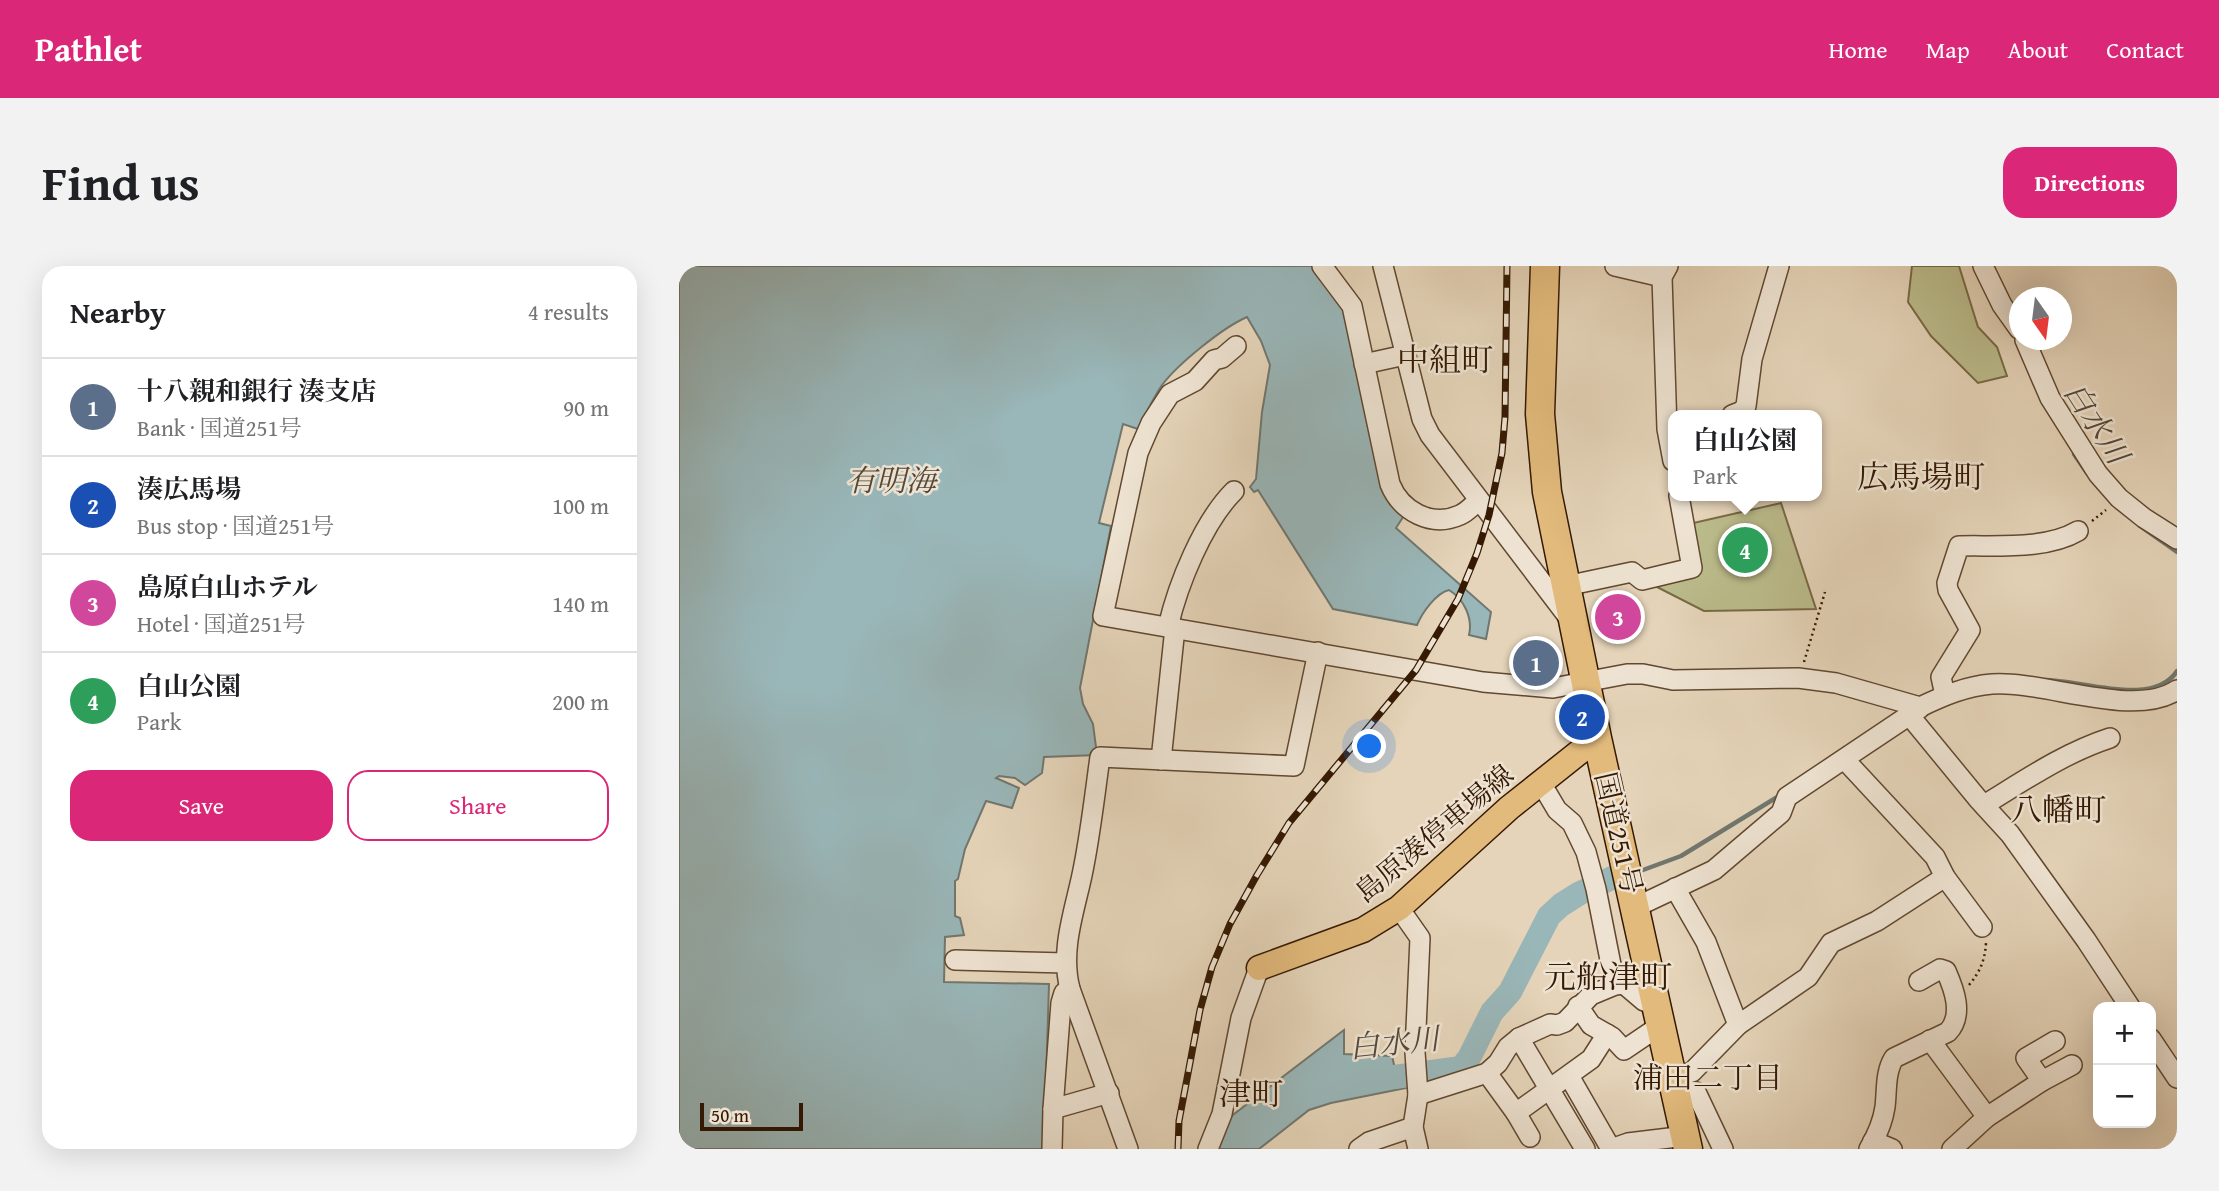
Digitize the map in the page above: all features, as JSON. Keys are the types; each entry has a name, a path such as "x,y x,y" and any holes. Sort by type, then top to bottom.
{"highway":[{"name":"国道251号","path":"1545,266 1540,414 1547,492 1597,738 1687,1142"}],"main road":[{"name":"島原湊停車場線","path":"1259,968 1363,930 1399,908 1509,808 1597,738"}],"street":[{"path":"1322,266 1352,306 1390,484 1394,492 1412,512 1436,520 1458,516 1478,501"},
{"path":"1383,266 1422,419 1430,435 1574,625"},
{"path":"1615,266 1665,272 1669,410"},
{"path":"1743,410 1746,406 1752,359 1779,266"},
{"path":"1983,266 2009,315"},
{"path":"1235,346 1222,358 1214,360 1195,381 1170,394 1151,423 1138,453 1103,615 1483,682 1553,688 1627,674 1673,680 1798,678 1836,683 1914,708 1984,806 2010,834 2127,1002"},
{"path":"2029,350 2050,398 2098,474 2119,498 2177,539"},
{"path":"1364,364 1405,355"},
{"path":"1161,760 1175,595 1212,517 1234,491"},
{"path":"1566,586 1632,572 1641,580 1692,568 1680,501"},
{"path":"1945,695 1941,677 1970,630 1948,590 1947,583 1959,546 2046,543 2067,538 2078,531"},
{"path":"1128,1149 1070,989 1066,963 1070,930 1085,864 1100,757 1294,766 1318,652"},
{"path":"1636,907 1714,870 1781,813 1787,797 1845,760 1914,708 1945,695 1990,684 2011,684 2127,701 2162,697 2177,690"},
{"path":"1984,806 2063,757 2110,738"},
{"path":"1845,760 1935,857 1945,877 1982,927"},
{"path":"1541,783 1557,810 1572,823 1586,852 1615,985"},
{"path":"1673,1084 1692,1072 1738,1026 1808,977 1831,943 1877,921 1945,877"},
{"path":"1675,888 1706,942 1738,1026"},
{"path":"1399,908 1420,938 1415,1052 1417,1092 1413,1127 1418,1149"},
{"path":"955,960 1066,963"},
{"path":"1208,1149 1222,1114 1241,1018 1259,968"},
{"path":"1892,1149 1871,1145 1885,1110 1891,1064 1898,1055 1952,1030 1957,996 1946,971 1940,969 1919,981"},
{"path":"1417,1092 1487,1073 1519,1038 1550,1024 1565,1022 1578,1006 1591,995 1615,985 1625,984 1659,1015 1624,1050 1607,1034 1591,1025 1578,1006"},
{"path":"1052,1149 1061,1003 1064,993 1070,989"},
{"path":"1516,1113 1591,1059 1607,1034"},
{"path":"1519,1038 1585,1149"},
{"path":"1930,1040 1987,1117"},
{"path":"2042,1081 2026,1058 2055,1041"},
{"path":"2156,1046 2177,1078"},
{"path":"1952,1149 1987,1117 2072,1065"},
{"path":"1487,1073 1530,1136"},
{"path":"1569,1076 1611,1149 1628,1143 1656,1145 1687,1142"},
{"path":"1673,1084 1696,1092 1723,1149"},
{"path":"1053,1109 1109,1093"},
{"path":"1359,1149 1369,1142 1413,1127"}],"path":[{"path":"2078,531 2108,508"},
{"path":"1798,678 1825,592"},
{"path":"1957,996 1978,973 1984,960 1986,945 1982,927"}],"green space":[{"path":"1912,266 1959,266 1978,327 1997,347 2007,376 1978,383 1931,336 1908,302"},
{"path":"1781,503 1816,609 1704,611 1655,586 1698,576 1689,524"}],"water":[{"name":"有明海","path":"679,266 1314,266 1349,303 1405,514 1396,528 1491,612 1486,639 1469,635 1470,622 1466,610 1459,598 1449,590 1430,604 1417,625 1333,609 1258,490 1254,492 1250,487 1256,479 1262,412 1270,365 1261,341 1247,317 1213,338 1169,376 1138,429 1123,424 1099,523 1111,526 1080,688 1083,704 1093,724 1097,755 1044,757 1042,773 1025,785 1015,778 996,778 1019,788 1012,808 986,801 965,849 958,879 955,881 955,916 960,918 964,935 945,937 944,982 1049,984 1044,1149 679,1149"},
{"path":"1344,1030 1344,1054 1392,1056 1395,1069 1406,1067 1407,1071 1411,1071 1413,1083 1405,1084 1406,1088 1309,1110 1259,1149 1212,1149 1225,1121"}],"waterway":[{"name":"白水川","path":"2074,454 2087,473"},
{"name":"白水川","path":"2140,526 2177,552"},
{"name":"白水川","path":"2045,680 2134,690 2151,688 2166,682 2177,671"},
{"name":"白水川","path":"1643,870 1681,856 1779,796"},
{"name":"白水川","path":"1394,1077 1461,1068 1469,1058 1492,1012 1510,992 1549,916 1580,893 1614,877"}],"railway":[{"path":"1178,1149 1179,1121 1200,1010 1212,967 1230,924 1289,823 1416,670 1458,599 1477,553 1489,515 1502,453 1507,266"}],"place":[{"name":"白山公園","path":"1745,550"},
{"name":"島原白山ホテル","path":"1618,617"},
{"name":"十八親和銀行 湊支店","path":"1536,663"},
{"name":"湊広馬場","path":"1582,717"}],"district":[{"name":"中組町","path":"1445,360"},
{"name":"広馬場町","path":"1921,477"},
{"name":"八幡町","path":"2058,810"},
{"name":"元船津町","path":"1608,977"},
{"name":"浦田二丁目","path":"1708,1078"},
{"name":"津町","path":"1251,1094"}]}
